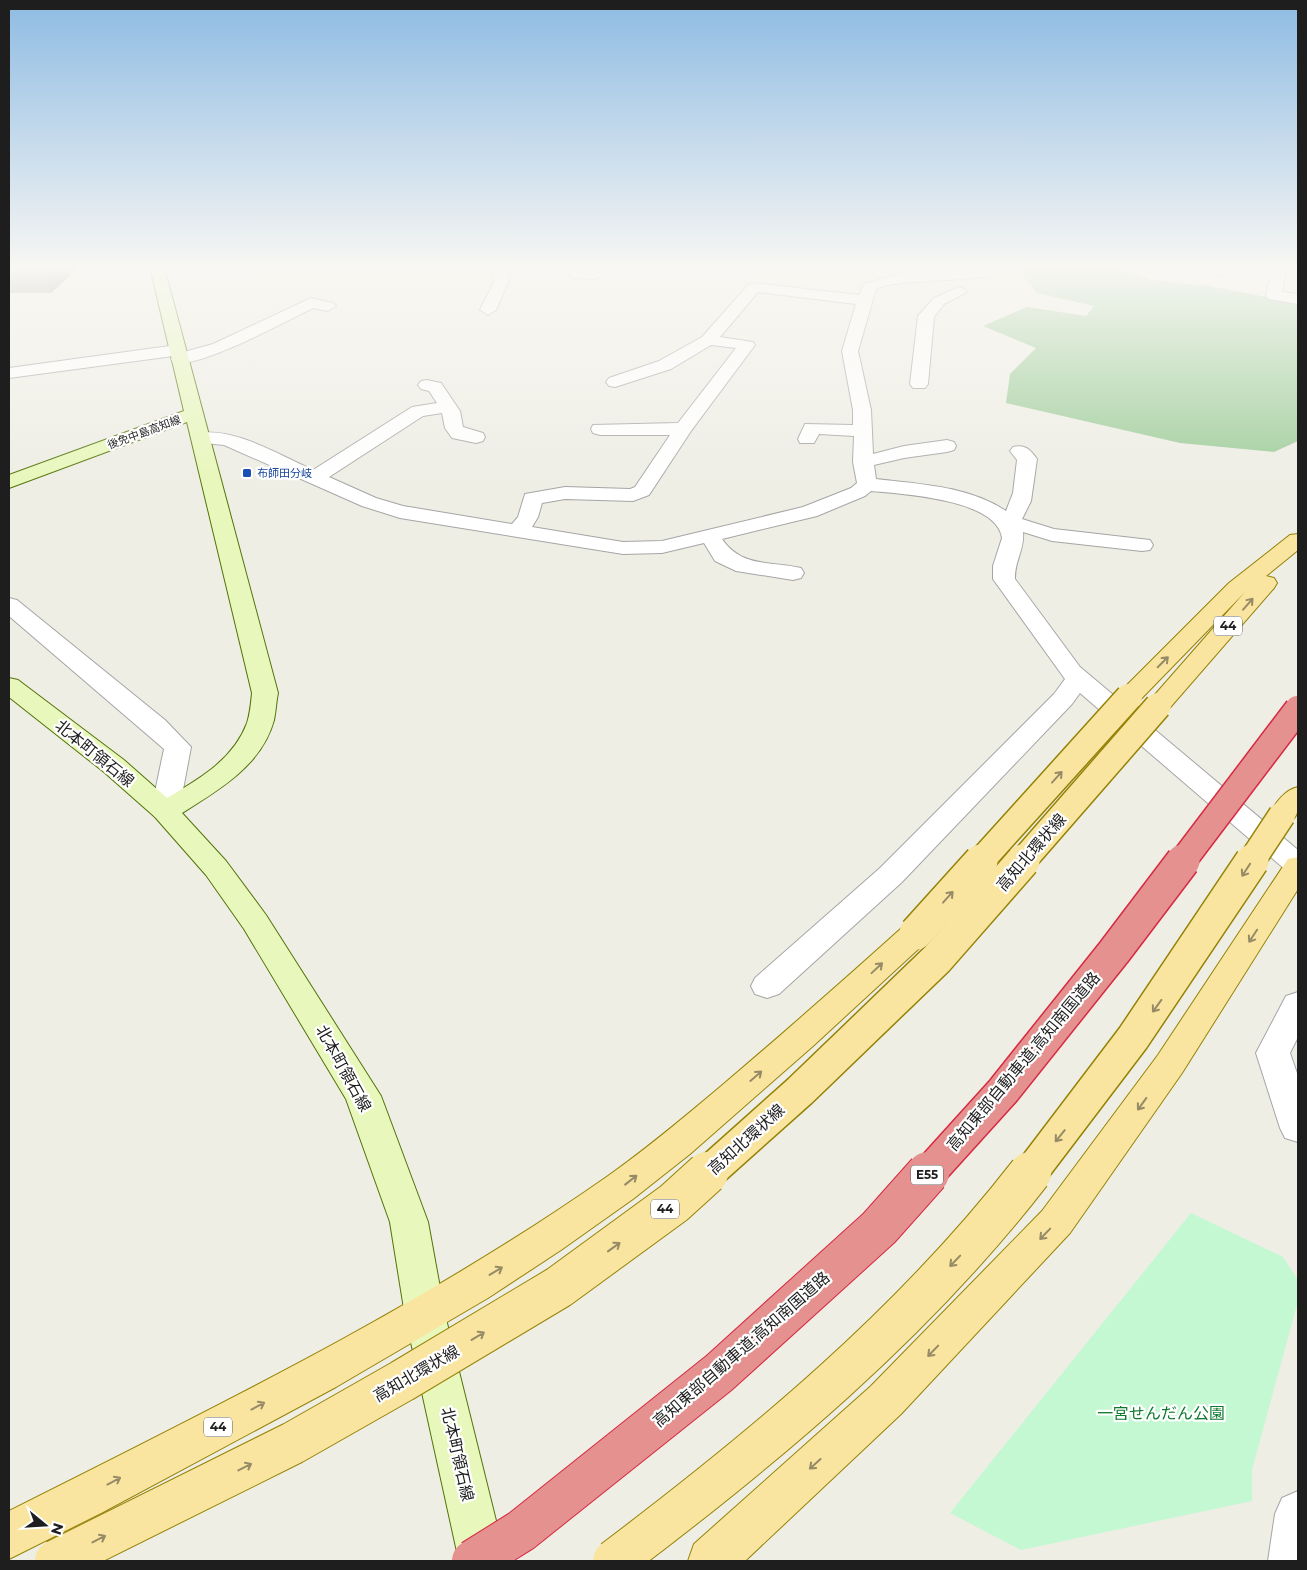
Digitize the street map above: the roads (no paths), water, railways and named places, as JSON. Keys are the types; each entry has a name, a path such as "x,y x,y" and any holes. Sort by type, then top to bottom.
{"highway":[{"name":"高知東部自動車道;高知南国道路","path":"473,1561 521,1531 719,1373 879,1228 1003,1090 1114,952 1298,709"}],"main road":[{"name":"後免中島高知線","path":"9,482 193,414 175,340"},
{"path":"166,811 218,778 247,750 260,724 265,693 201,438 193,414"},
{"path":"425,1315 529,1251 628,1182 679,1142 809,1031 916,933 1144,702 1237,588 1298,540"},
{"name":"高知北環状線","path":"56,1561 293,1443 402,1381 560,1287 674,1203 800,1091 937,959 1144,702 1298,546"},
{"name":"北本町領石線","path":"9,685 114,766 166,811 216,868 255,922 363,1096 409,1222 425,1315 483,1561"},
{"path":"614,1561 749,1454 843,1372 919,1299 982,1233 1087,1103 1166,993 1290,805"},
{"path":"711,1561 886,1400 1056,1222 1170,1064 1298,865"},
{"name":"44","path":"9,1536 305,1381 425,1315"}],"street":[{"path":"9,373 178,354 219,348 235,340"},
{"path":"615,382 665,365 708,340"},
{"path":"516,532 526,524 530,517 532,498 565,493 633,495 642,490 683,429 746,345 710,340"},
{"path":"201,438 227,439 382,507 426,517 623,548 662,547 810,512 858,492 865,473 862,410 850,351 853,340"},
{"path":"919,384 924,340"},
{"path":"427,385 435,387 454,417 454,428 459,434 476,437"},
{"path":"314,478 418,411 448,407"},
{"path":"807,439 812,428 863,431"},
{"path":"600,429 683,429"},
{"path":"865,473 904,452 947,446"},
{"path":"1008,522 1015,516 1021,506 1027,460 1020,451"},
{"path":"865,473 963,498 995,512 1008,522 1052,535 1142,545"},
{"path":"1008,522 1013,534 1012,546 1002,569 1004,580 1071,672 1298,865"},
{"path":"709,536 724,556 744,566 793,573"},
{"path":"9,606 156,726 178,747 166,811"},
{"path":"767,986 891,875 1063,699 1078,678"},
{"path":"1298,1004 1286,1059 1298,1128"},
{"path":"1291,1561 1298,1514"}],"place":[{"name":"布師田分岐","path":"247,473"}],"park label":[{"name":"一宮せんだん公園","path":"1161,1413"}]}
